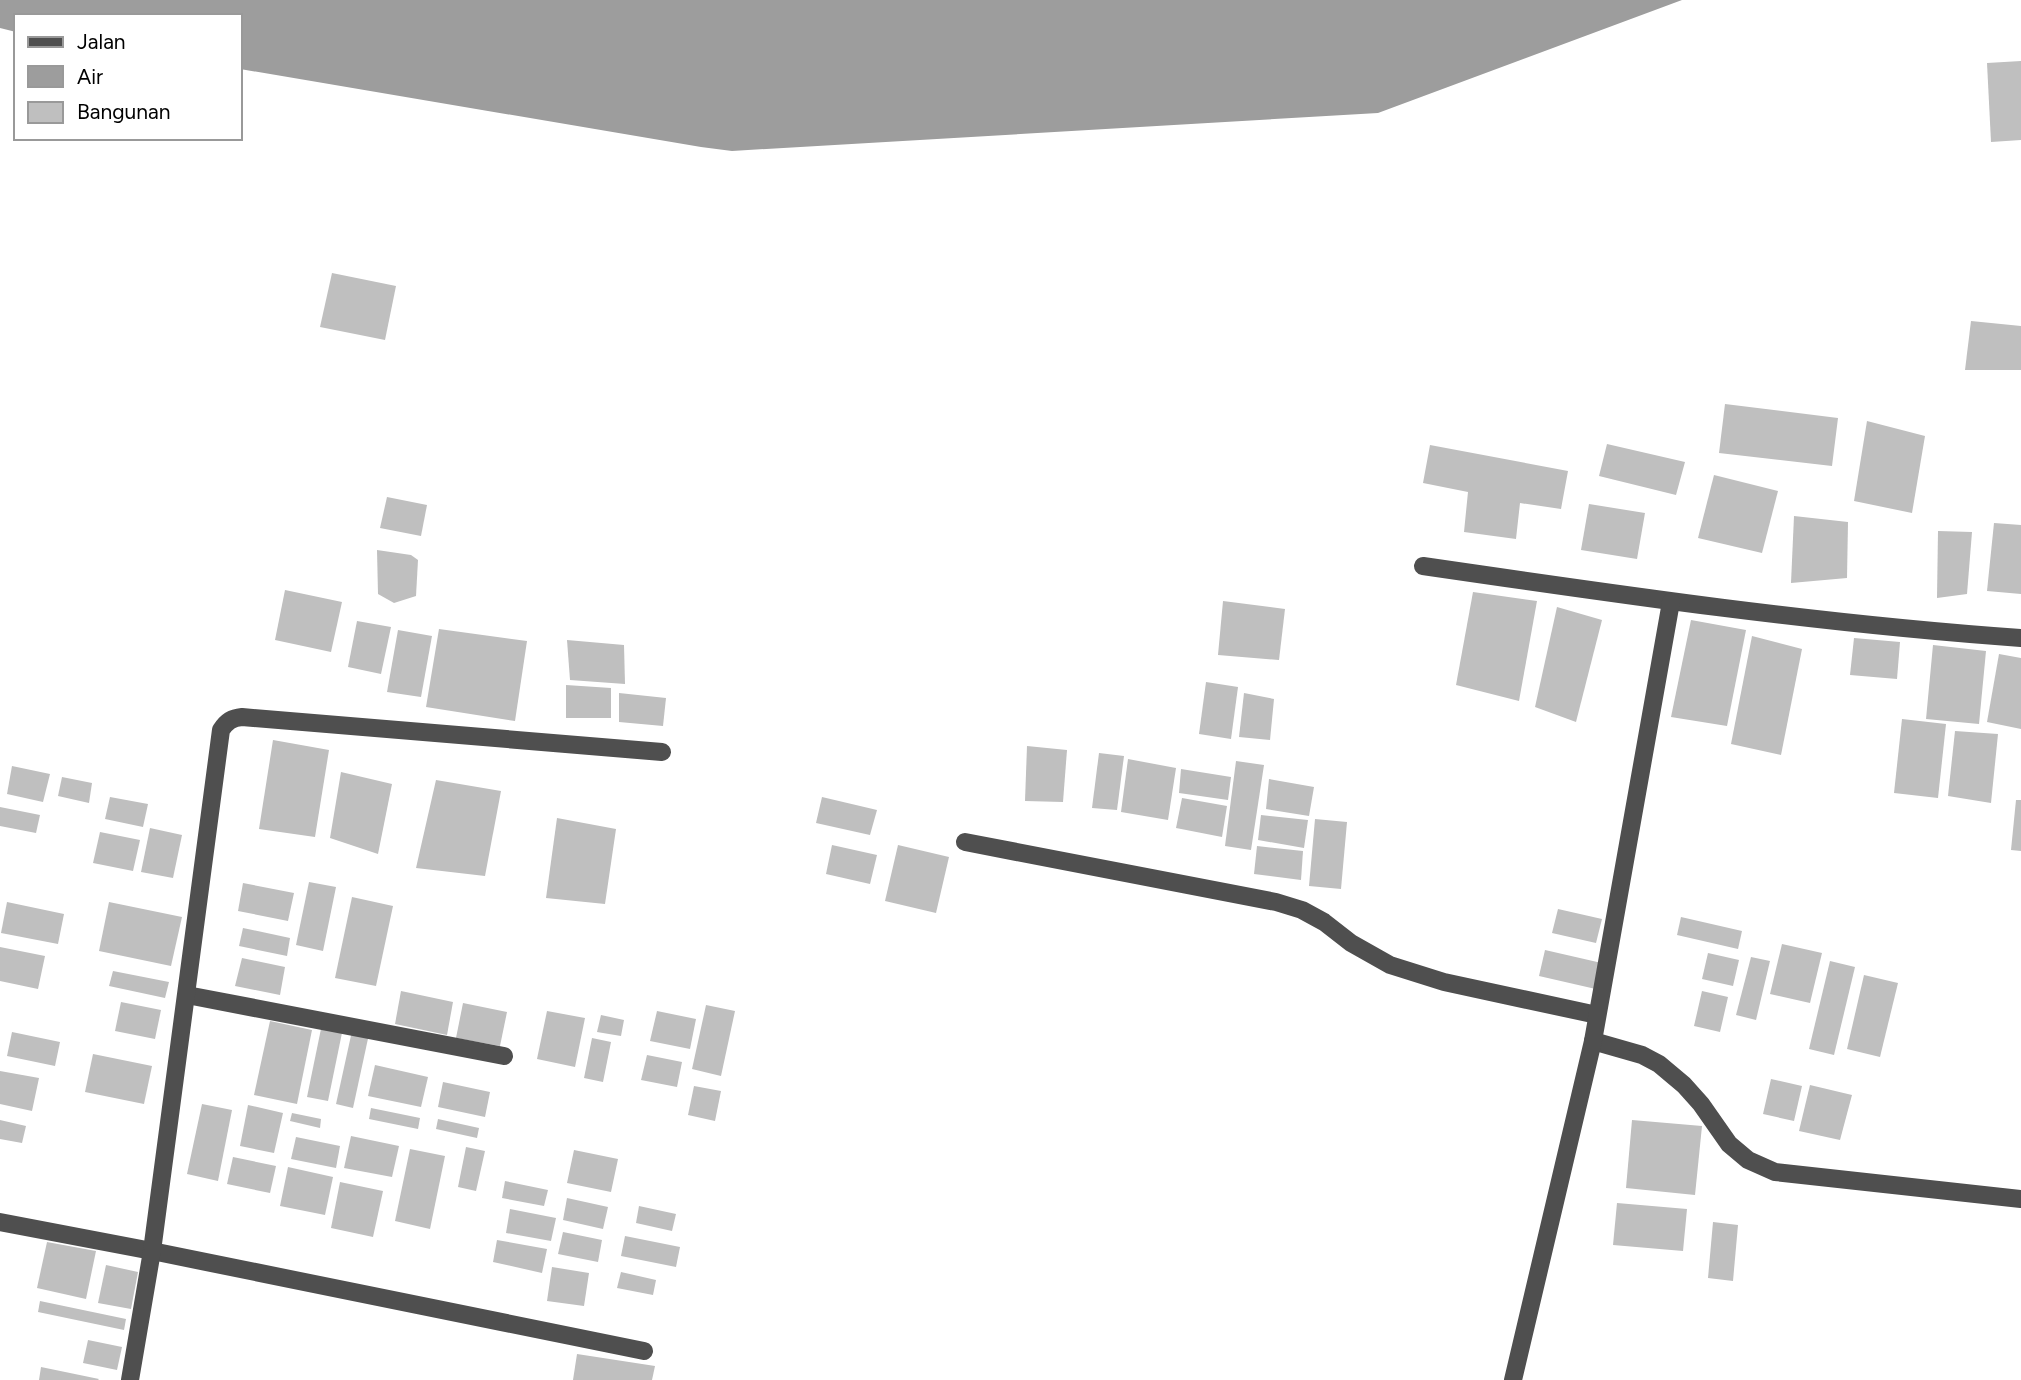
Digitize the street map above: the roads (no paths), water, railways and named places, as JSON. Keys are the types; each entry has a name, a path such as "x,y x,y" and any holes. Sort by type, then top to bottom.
{"street":[{"path":"1423,566 1671,602 1936,632 2021,638"},
{"path":"1513,1380 1592,1041 1671,602"},
{"path":"130,1380 152,1251 221,730 229,720 242,717 662,752"},
{"path":"965,842 1276,902 1302,910 1324,922 1351,943 1390,965 1444,982 1597,1015"},
{"path":"187,995 504,1056"},
{"path":"1592,1041 1642,1055 1659,1064 1702,1104 1729,1144 1748,1160 1775,1172 2021,1199"},
{"path":"0,1222 644,1352"}],"water":[{"path":"0,0 1682,0 1378,113 732,151 242,69 242,14 14,14 14,32 0,28"}]}
